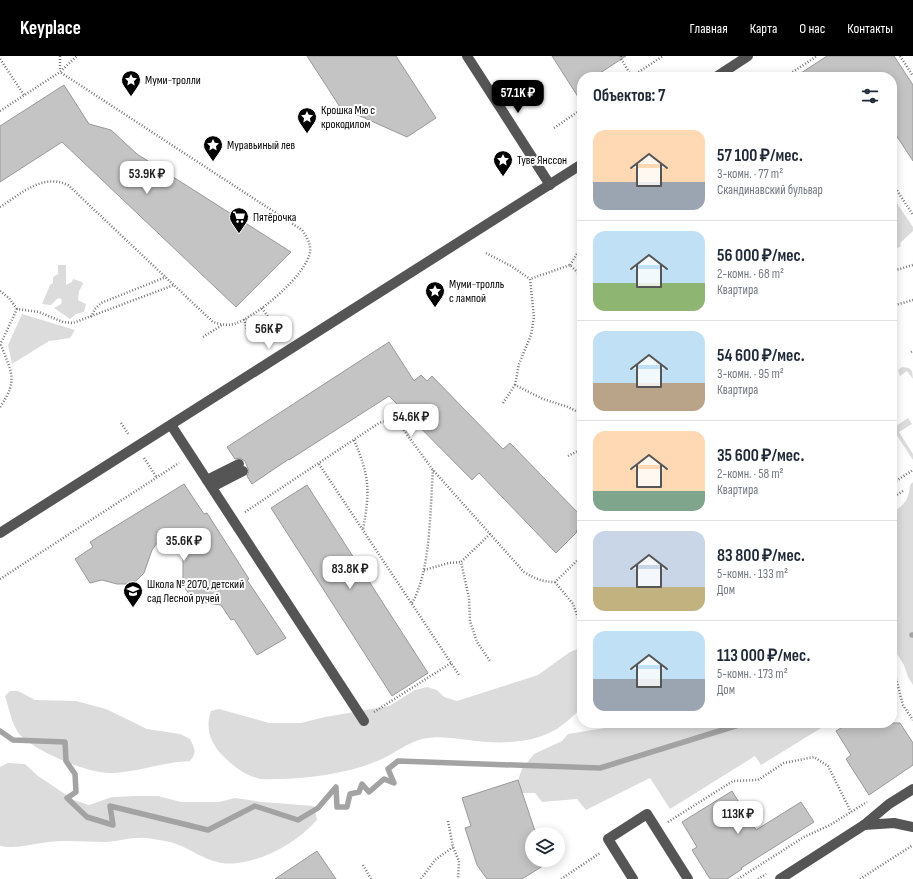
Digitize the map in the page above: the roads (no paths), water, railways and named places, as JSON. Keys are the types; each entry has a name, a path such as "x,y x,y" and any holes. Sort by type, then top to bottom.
{"street":[{"path":"466,56 550,185"},
{"path":"724,72 748,56"},
{"path":"0,533 577,167"},
{"path":"171,425 363,720"},
{"path":"209,484 241,468"},
{"path":"780,879 864,825 889,804 913,789"},
{"path":"633,879 608,839 648,814 688,879"},
{"path":"864,825 894,823 913,827"}],"waterway":[{"path":"0,731 13,740 65,742 66,761 75,774 76,792 67,798 87,817 113,825 110,806 208,830 255,806 298,820 318,808 336,787 337,807 347,807 350,794 359,792 362,784 369,792 384,779 394,783 388,769 398,761 600,768 729,728"}],"place":[{"name":"Муми-тролли","path":"131,97"},
{"name":"Крошка Мю с крокодилом","path":"307,134"},
{"name":"Муравьиный лев","path":"213,162"},
{"name":"Туве Янссон","path":"503,177"},
{"name":"Пятёрочка","path":"239,234"},
{"name":"Муми-тролль с лампой","path":"435,308"},
{"name":"Школа № 2070, детский сад Лесной ручей","path":"133,608"}]}
